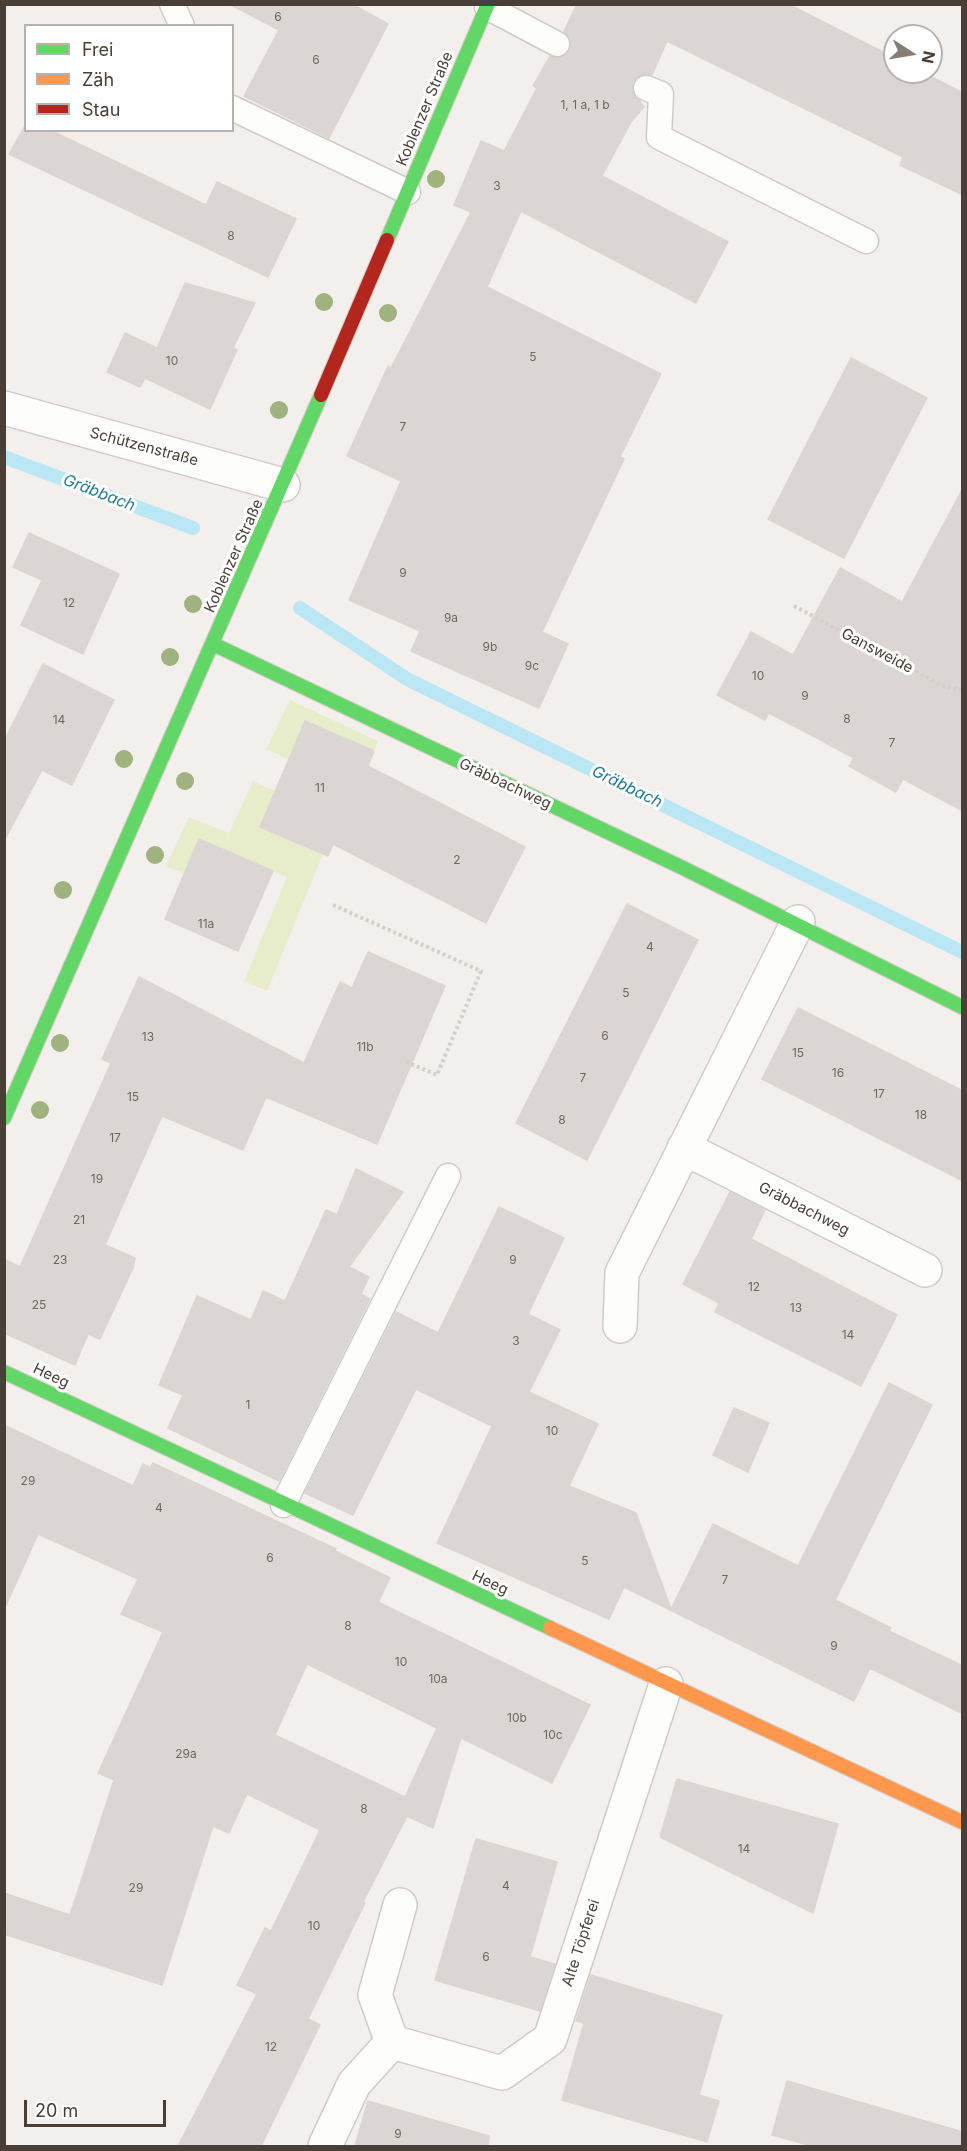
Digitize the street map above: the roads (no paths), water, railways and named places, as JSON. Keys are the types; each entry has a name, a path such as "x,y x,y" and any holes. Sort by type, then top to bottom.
{"street":[{"name":"Koblenzer Straße","path":"4,1118 283,485 488,6"},
{"name":"Schützenstraße","path":"4,408 283,485"},
{"name":"Gräbbachweg","path":"213,644 798,922 963,1007"},
{"path":"620,1326 622,1273 798,922"},
{"name":"Gräbbachweg","path":"684,1148 925,1270"},
{"name":"Heeg","path":"4,1372 963,1822"},
{"name":"Alte Töpferei","path":"392,2042 502,2073 550,2039 666,1684"},
{"path":"325,2146 354,2084 392,2042 375,1995 400,1905"}],"lane":[{"path":"172,4 181,24"},
{"path":"488,6 557,44"},
{"path":"646,88 661,94 659,137 866,241"},
{"path":"234,109 408,192"},
{"path":"284,1505 448,1176"}],"waterway":[{"name":"Gräbbach","path":"4,457 193,528"},
{"name":"Gräbbach","path":"300,608 407,679 962,952"}]}
